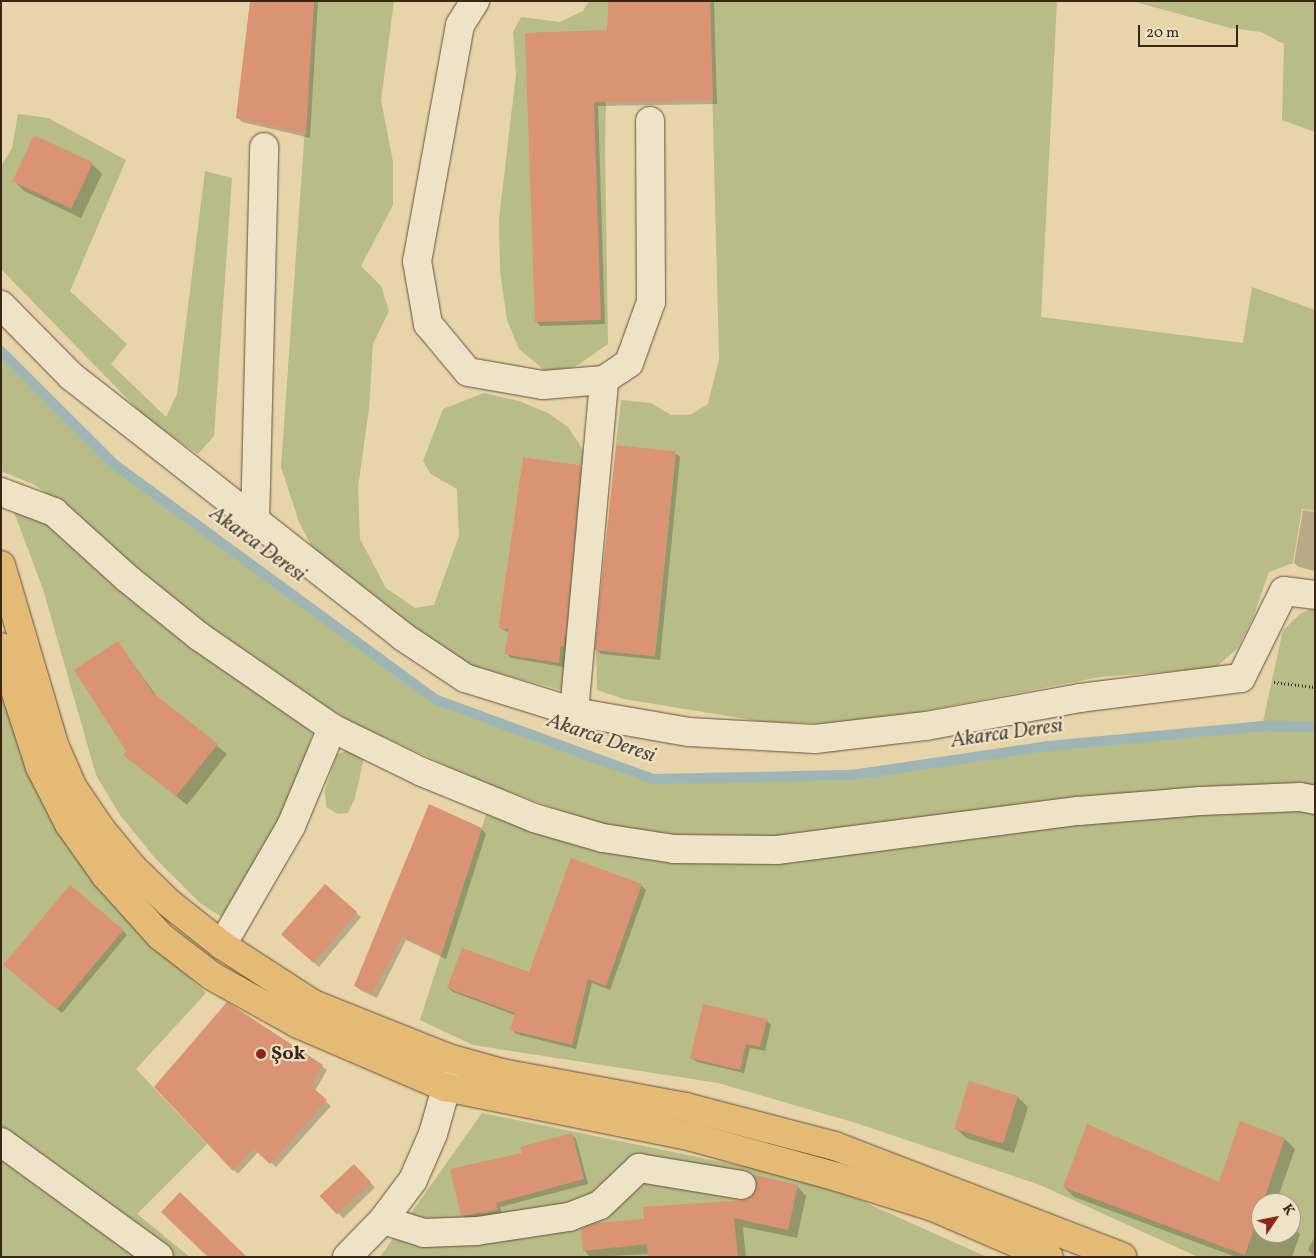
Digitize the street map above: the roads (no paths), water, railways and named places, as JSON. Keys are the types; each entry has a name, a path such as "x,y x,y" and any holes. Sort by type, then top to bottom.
{"main road":[{"path":"1,565 55,748 73,788 132,867 170,903 222,944 313,1004 448,1058 502,1073 686,1107 834,1146 1122,1257"},
{"path":"1,647 40,767 69,824 106,876 160,936 212,976 298,1024 445,1086 692,1137 837,1177 933,1208 1049,1257"}],"street":[{"path":"474,1 460,25 416,261 428,324 468,372 543,385 604,380 629,362 651,302 650,121"},
{"path":"255,524 264,147"},
{"path":"1,306 71,376 255,524 402,636 465,678 574,712 690,732 815,739 926,726 1080,698 1241,678 1284,591 1315,595"},
{"path":"574,712 604,380"},
{"path":"1,492 54,512 128,579 200,637 332,728 422,772 534,818 603,838 674,849 777,850 1079,811 1201,801 1300,797 1315,800"},
{"path":"222,944 291,826 332,728"},
{"path":"347,1257 383,1220 413,1180 433,1134 445,1086 448,1058"},
{"path":"1,1142 159,1257"},
{"path":"383,1220 424,1233 486,1230 569,1216 600,1206 639,1168 742,1185"}],"waterway":[{"name":"Akarca Deresi","path":"1,351 114,464 437,700 653,779 852,775 1048,746 1263,726 1315,727"}],"place":[{"name":"Şok","path":"261,1054"}]}
